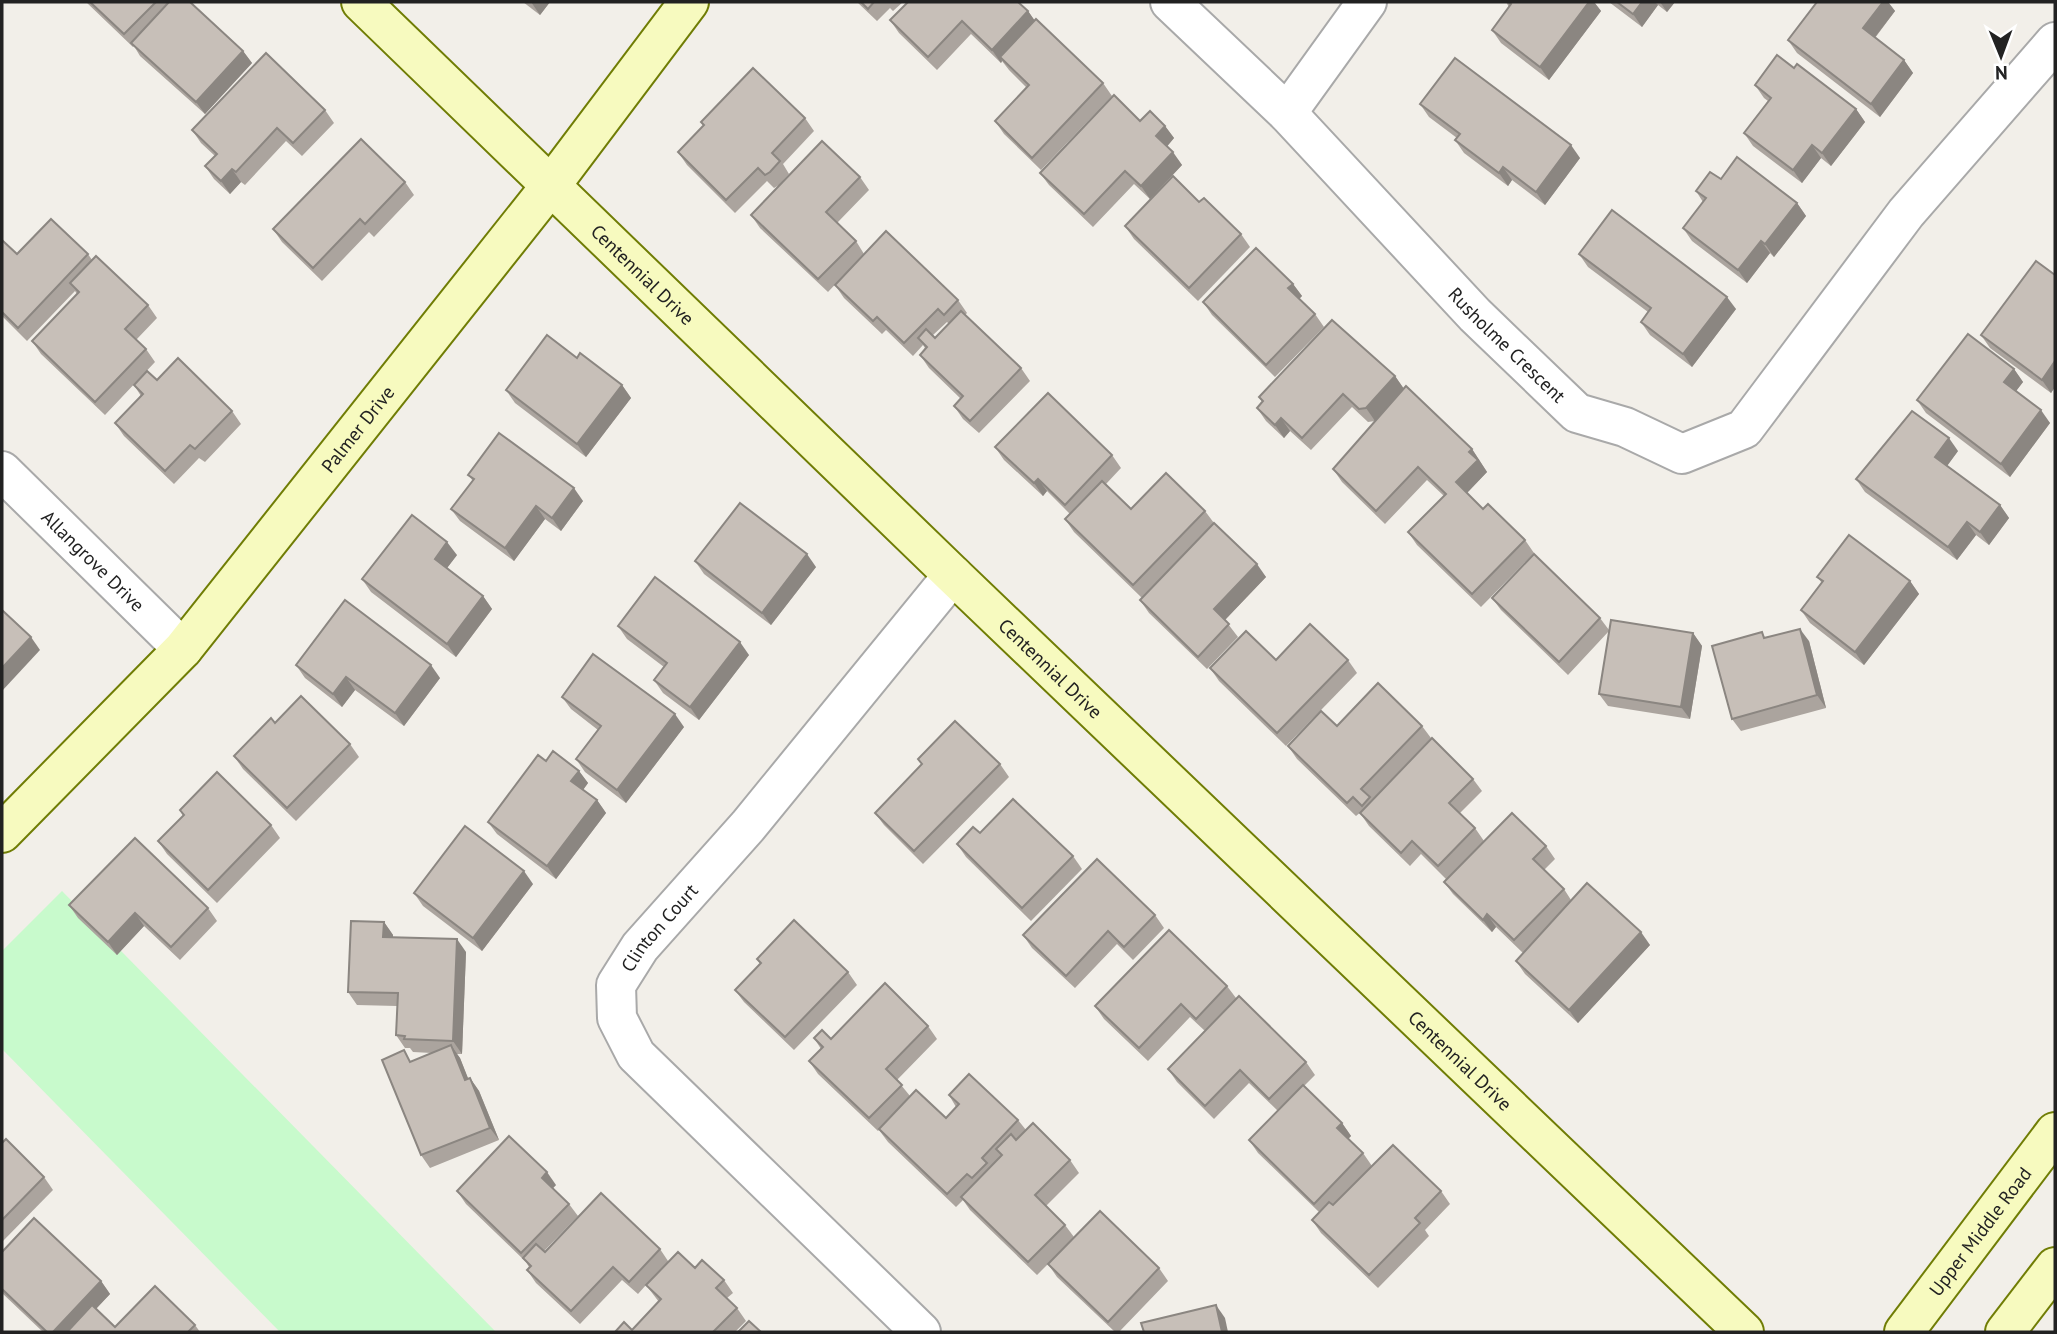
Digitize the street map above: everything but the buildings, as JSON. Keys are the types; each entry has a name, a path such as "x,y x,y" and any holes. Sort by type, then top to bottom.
{"street":[{"name":"Centennial Drive","path":"362,2 953,575 1744,1332"},
{"name":"Palmer Drive","path":"2,832 183,649 552,184 689,2"},
{"name":"Rusholme Crescent","path":"1170,2 1287,113 1475,315 1577,413 1625,427 1682,454 1744,429 1906,213 2055,42"},
{"path":"1287,113 1367,2"},
{"name":"Allangrove Drive","path":"2,471 183,649"},
{"name":"Clinton Court","path":"921,1332 636,1055 617,1018 616,985 639,947 748,826 953,575"},
{"name":"Upper Middle Road","path":"1904,1332 2055,1132"},
{"path":"2006,1332 2055,1267"}],"green space":[{"path":"62,891 496,1332 280,1332 2,1049 2,951"}]}
